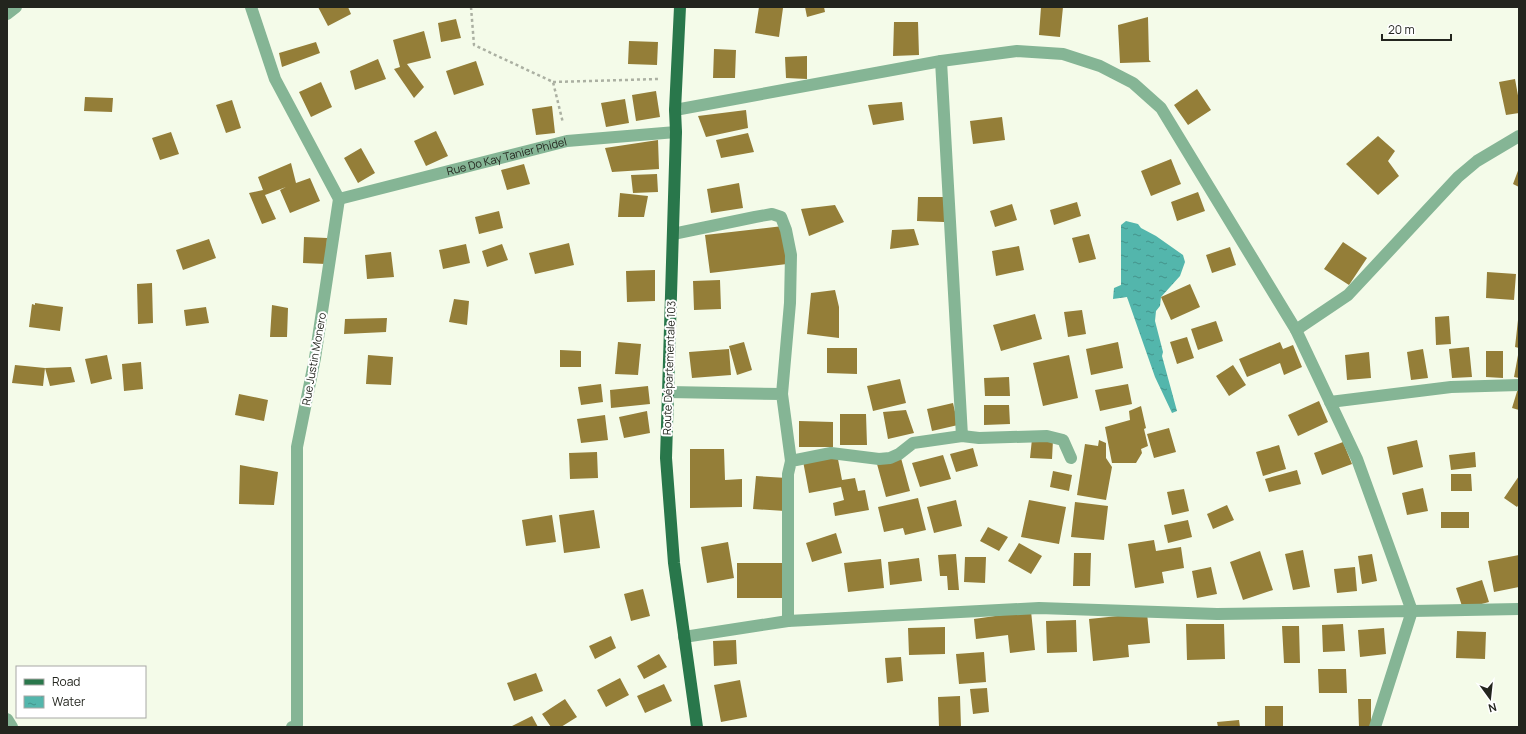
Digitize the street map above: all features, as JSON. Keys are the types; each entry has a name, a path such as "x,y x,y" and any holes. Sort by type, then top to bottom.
{"main road":[{"name":"Route Départementale 103","path":"680,7 675,110 676,132 666,458 674,563 697,727"}],"street":[{"path":"7,14 16,7"},
{"path":"251,7 275,78 339,199"},
{"path":"675,110 941,61 1017,51 1063,54 1100,66 1134,83 1161,108 1296,330 1357,459 1412,611 1375,727"},
{"path":"941,61 962,436"},
{"name":"Rue Do Kay Tanier Phidel","path":"339,199 567,141 676,132"},
{"path":"1296,330 1348,295 1458,177 1477,161 1519,136"},
{"name":"Rue Justin Monero","path":"292,727 297,725 297,447 315,358 339,199"},
{"path":"673,234 772,214 781,217 786,230 791,255 790,303 782,394 791,461 788,474 788,621"},
{"path":"1330,402 1451,387 1519,385"},
{"path":"668,392 782,394"},
{"path":"791,461 831,453 879,459 890,458 914,443 962,436 979,438 1047,436 1062,440 1071,458"},
{"path":"684,637 788,621 1039,608 1217,614 1519,609"},
{"path":"7,720 12,727"}],"path":[{"path":"471,7 474,45 554,82 676,78"},
{"path":"554,82 567,141"}],"water":[{"path":"1126,221 1138,224 1141,228 1156,236 1183,255 1185,262 1180,276 1161,297 1160,306 1156,311 1155,321 1163,352 1162,356 1177,411 1172,413 1155,377 1127,297 1113,299 1114,288 1121,285 1121,225"}],"building":[{"path":"318,7 348,7 351,14 328,26"},
{"path":"759,7 783,8 779,37 755,33"},
{"path":"805,7 824,7 825,12 807,17"},
{"path":"1041,7 1063,7 1060,37 1039,35"},
{"path":"1148,17 1149,60 1151,62 1120,63 1118,25"},
{"path":"456,19 461,38 441,42 438,23"},
{"path":"894,22 918,22 919,55 893,56"},
{"path":"424,31 431,58 407,64 424,87 414,98 394,69 400,67 393,40"},
{"path":"629,41 658,42 657,65 628,64"},
{"path":"316,42 320,53 282,67 279,53"},
{"path":"714,49 736,50 735,78 713,78"},
{"path":"807,56 807,79 786,78 785,57"},
{"path":"378,59 386,79 355,90 350,71"},
{"path":"476,61 484,85 454,95 446,71"},
{"path":"1515,79 1519,101 1519,113 1506,115 1499,82"},
{"path":"321,82 332,107 311,117 299,92"},
{"path":"1197,89 1211,110 1188,125 1174,105"},
{"path":"656,91 660,117 636,121 632,95"},
{"path":"85,97 113,98 112,112 84,111"},
{"path":"625,99 629,123 606,127 601,103"},
{"path":"232,100 241,128 226,133 216,105"},
{"path":"902,102 904,120 873,125 868,105"},
{"path":"552,106 555,133 536,135 532,109"},
{"path":"746,110 748,128 706,137 698,116"},
{"path":"1002,117 1005,140 973,144 970,121"},
{"path":"436,131 448,156 426,166 414,141"},
{"path":"171,132 179,154 160,160 152,138"},
{"path":"748,133 754,152 721,158 716,140"},
{"path":"1378,136 1395,151 1388,161 1399,176 1378,195 1346,164"},
{"path":"658,140 659,169 612,172 605,148"},
{"path":"361,148 375,173 358,183 344,158"},
{"path":"1171,159 1181,184 1151,196 1141,171"},
{"path":"291,163 296,183 310,178 320,201 290,213 280,190 286,187 265,195 276,219 262,224 249,193 263,190 258,177"},
{"path":"524,164 530,184 507,190 501,170"},
{"path":"1519,168 1519,187 1513,184"},
{"path":"657,174 658,192 633,193 631,175"},
{"path":"739,183 743,208 711,213 707,189"},
{"path":"1198,192 1205,211 1177,221 1171,202"},
{"path":"620,193 648,196 644,217 618,217"},
{"path":"918,197 944,197 944,222 917,221"},
{"path":"1077,202 1081,216 1054,225 1050,210"},
{"path":"1012,204 1017,220 995,227 990,211"},
{"path":"835,205 844,222 809,236 801,209"},
{"path":"499,211 503,228 479,234 475,217"},
{"path":"783,226 787,264 710,273 705,235"},
{"path":"914,229 919,245 890,249 892,230"},
{"path":"1089,234 1096,259 1079,263 1072,238"},
{"path":"304,237 327,238 326,264 303,263"},
{"path":"209,239 216,258 183,270 176,250"},
{"path":"1343,242 1367,258 1349,285 1324,269"},
{"path":"569,243 574,265 535,274 529,253"},
{"path":"466,244 470,263 443,269 439,250"},
{"path":"502,244 508,260 487,267 482,251"},
{"path":"1019,246 1024,270 996,276 992,251"},
{"path":"1230,247 1236,265 1212,273 1206,255"},
{"path":"391,252 394,277 367,279 365,255"},
{"path":"655,270 655,301 627,302 626,271"},
{"path":"1487,272 1516,274 1514,300 1486,298"},
{"path":"720,280 721,309 694,310 693,281"},
{"path":"152,283 153,323 138,324 137,284"},
{"path":"1190,284 1200,307 1171,320 1161,297"},
{"path":"835,290 839,307 839,338 807,334 811,293"},
{"path":"454,299 469,301 467,325 449,322"},
{"path":"35,303 63,307 60,331 29,327 32,304 35,305"},
{"path":"272,305 288,308 287,337 270,337"},
{"path":"206,307 209,323 186,326 184,310"},
{"path":"1082,310 1086,334 1068,337 1064,312"},
{"path":"1035,314 1042,339 1001,351 993,325"},
{"path":"1449,316 1451,344 1436,345 1435,317"},
{"path":"387,318 386,332 344,334 345,319"},
{"path":"1519,320 1519,348 1515,347"},
{"path":"1216,321 1223,341 1198,350 1191,329"},
{"path":"1187,337 1194,358 1177,364 1170,342"},
{"path":"618,342 641,344 638,375 615,374"},
{"path":"744,342 752,370 737,375 729,346"},
{"path":"1118,342 1123,368 1091,375 1086,349"},
{"path":"1280,342 1283,349 1293,345 1302,367 1284,375 1280,363 1247,377 1239,359"},
{"path":"1469,347 1472,377 1452,378 1449,349"},
{"path":"827,348 857,348 857,374 827,373"},
{"path":"729,349 731,375 692,378 689,352"},
{"path":"1423,349 1428,378 1411,380 1407,352"},
{"path":"560,350 581,351 581,367 560,367"},
{"path":"1486,351 1503,351 1503,378 1486,377"},
{"path":"1369,352 1371,378 1347,380 1345,355"},
{"path":"107,355 112,379 91,384 85,359"},
{"path":"368,355 393,357 391,385 366,384"},
{"path":"1069,355 1078,398 1043,406 1033,363"},
{"path":"1519,355 1519,378 1514,377"},
{"path":"141,362 143,389 124,391 122,364"},
{"path":"15,365 45,368 43,386 12,383"},
{"path":"1233,365 1246,385 1229,396 1216,376"},
{"path":"71,367 75,382 50,386 45,368"},
{"path":"1009,377 1010,396 985,396 984,378"},
{"path":"900,379 906,403 873,411 867,386"},
{"path":"601,384 603,402 581,405 578,387"},
{"path":"1128,384 1132,404 1100,411 1095,390"},
{"path":"1519,385 1519,410 1512,408"},
{"path":"648,386 650,404 611,408 610,390"},
{"path":"239,394 268,400 264,421 235,415"},
{"path":"1319,401 1328,422 1298,436 1288,415"},
{"path":"953,403 958,425 932,431 927,409"},
{"path":"984,405 1009,405 1010,424 984,425"},
{"path":"1141,406 1148,446 1141,449 1142,453 1136,463 1112,463 1105,427 1130,420 1129,411"},
{"path":"906,410 914,433 888,439 883,412"},
{"path":"647,411 650,433 624,438 619,417"},
{"path":"840,414 866,414 867,445 840,445"},
{"path":"605,415 608,440 581,443 577,419"},
{"path":"799,421 833,422 833,447 799,447"},
{"path":"1169,428 1176,452 1154,458 1147,434"},
{"path":"1032,439 1053,440 1052,459 1030,458"},
{"path":"1099,440 1106,443 1106,458 1112,467 1106,500 1077,495 1085,444 1098,446"},
{"path":"1417,440 1423,467 1393,475 1387,447"},
{"path":"1343,442 1352,464 1322,475 1314,453"},
{"path":"1279,445 1286,469 1263,476 1256,452"},
{"path":"973,448 978,466 956,472 950,454"},
{"path":"690,449 724,449 725,480 742,479 742,507 690,508"},
{"path":"597,452 598,478 570,479 569,453"},
{"path":"1475,452 1476,467 1451,470 1449,455"},
{"path":"837,454 842,480 855,478 858,491 865,490 869,510 835,516 833,503 844,500 841,487 809,493 803,461"},
{"path":"943,455 951,479 920,487 912,463"},
{"path":"901,458 910,491 886,497 877,464"},
{"path":"240,465 278,472 274,505 239,504"},
{"path":"1297,470 1301,484 1269,492 1265,479"},
{"path":"1053,471 1072,475 1069,491 1050,487"},
{"path":"1451,474 1471,474 1472,491 1451,491"},
{"path":"756,476 787,478 785,511 753,509"},
{"path":"1519,476 1519,504 1517,507 1504,498"},
{"path":"1423,488 1428,511 1407,515 1402,493"},
{"path":"1184,489 1189,511 1172,515 1167,492"},
{"path":"918,498 926,530 905,535 903,528 884,532 878,507"},
{"path":"956,500 962,526 934,533 927,507"},
{"path":"1029,500 1066,507 1059,544 1021,537"},
{"path":"1075,502 1108,506 1104,540 1071,537"},
{"path":"1227,505 1234,520 1213,529 1207,514"},
{"path":"594,510 600,548 564,553 559,515"},
{"path":"1441,512 1469,512 1469,528 1441,528"},
{"path":"552,515 556,542 526,546 522,520"},
{"path":"1188,520 1192,537 1168,543 1164,525"},
{"path":"988,527 1008,537 999,551 980,541"},
{"path":"836,533 842,553 812,562 806,543"},
{"path":"1154,540 1156,551 1181,547 1184,568 1162,572 1164,583 1135,588 1128,544"},
{"path":"728,542 734,578 707,583 701,547"},
{"path":"1019,543 1042,556 1031,574 1008,561"},
{"path":"1303,550 1310,587 1293,590 1285,554"},
{"path":"1260,551 1273,590 1243,600 1230,562"},
{"path":"1074,553 1091,553 1090,586 1073,586"},
{"path":"956,554 959,590 948,590 947,576 940,576 938,555"},
{"path":"1372,554 1377,581 1362,584 1358,556"},
{"path":"1519,555 1519,587 1494,592 1488,561"},
{"path":"965,557 986,557 985,583 964,582"},
{"path":"919,558 922,581 890,585 888,562"},
{"path":"881,559 884,588 848,592 844,563"},
{"path":"737,563 784,563 785,598 737,598"},
{"path":"1211,567 1217,594 1197,598 1192,571"},
{"path":"1355,567 1357,591 1337,593 1334,569"},
{"path":"1482,580 1489,602 1463,609 1456,588"},
{"path":"643,589 650,616 631,621 624,594"},
{"path":"1031,611 1035,650 1010,653 1008,635 976,639 974,619"},
{"path":"1147,613 1150,643 1128,645 1129,657 1093,661 1089,619"},
{"path":"1076,620 1077,652 1047,653 1046,621"},
{"path":"1186,624 1224,624 1225,659 1187,660"},
{"path":"1343,624 1345,651 1323,652 1322,625"},
{"path":"1282,626 1299,626 1300,663 1284,663"},
{"path":"945,627 945,654 909,655 908,628"},
{"path":"1384,628 1386,654 1360,657 1358,630"},
{"path":"1457,631 1486,632 1485,659 1456,658"},
{"path":"611,636 616,648 595,659 589,646"},
{"path":"736,640 737,664 714,666 713,641"},
{"path":"984,652 986,682 959,684 956,654"},
{"path":"659,654 667,667 644,679 637,666"},
{"path":"901,657 903,681 887,683 885,658"},
{"path":"1318,669 1346,669 1347,693 1319,693"},
{"path":"536,673 543,691 514,701 507,683"},
{"path":"620,678 629,695 606,707 597,690"},
{"path":"740,680 747,717 721,722 714,685"},
{"path":"664,684 672,701 645,713 637,696"},
{"path":"987,688 989,712 973,714 970,689"},
{"path":"960,696 961,727 939,727 938,697"},
{"path":"565,699 577,717 561,727 551,727 542,714"},
{"path":"1358,699 1371,699 1371,727 1359,727"},
{"path":"1265,706 1283,706 1283,727 1265,727"},
{"path":"532,716 538,727 510,727"},
{"path":"1239,720 1240,727 1218,727 1217,722"}]}
